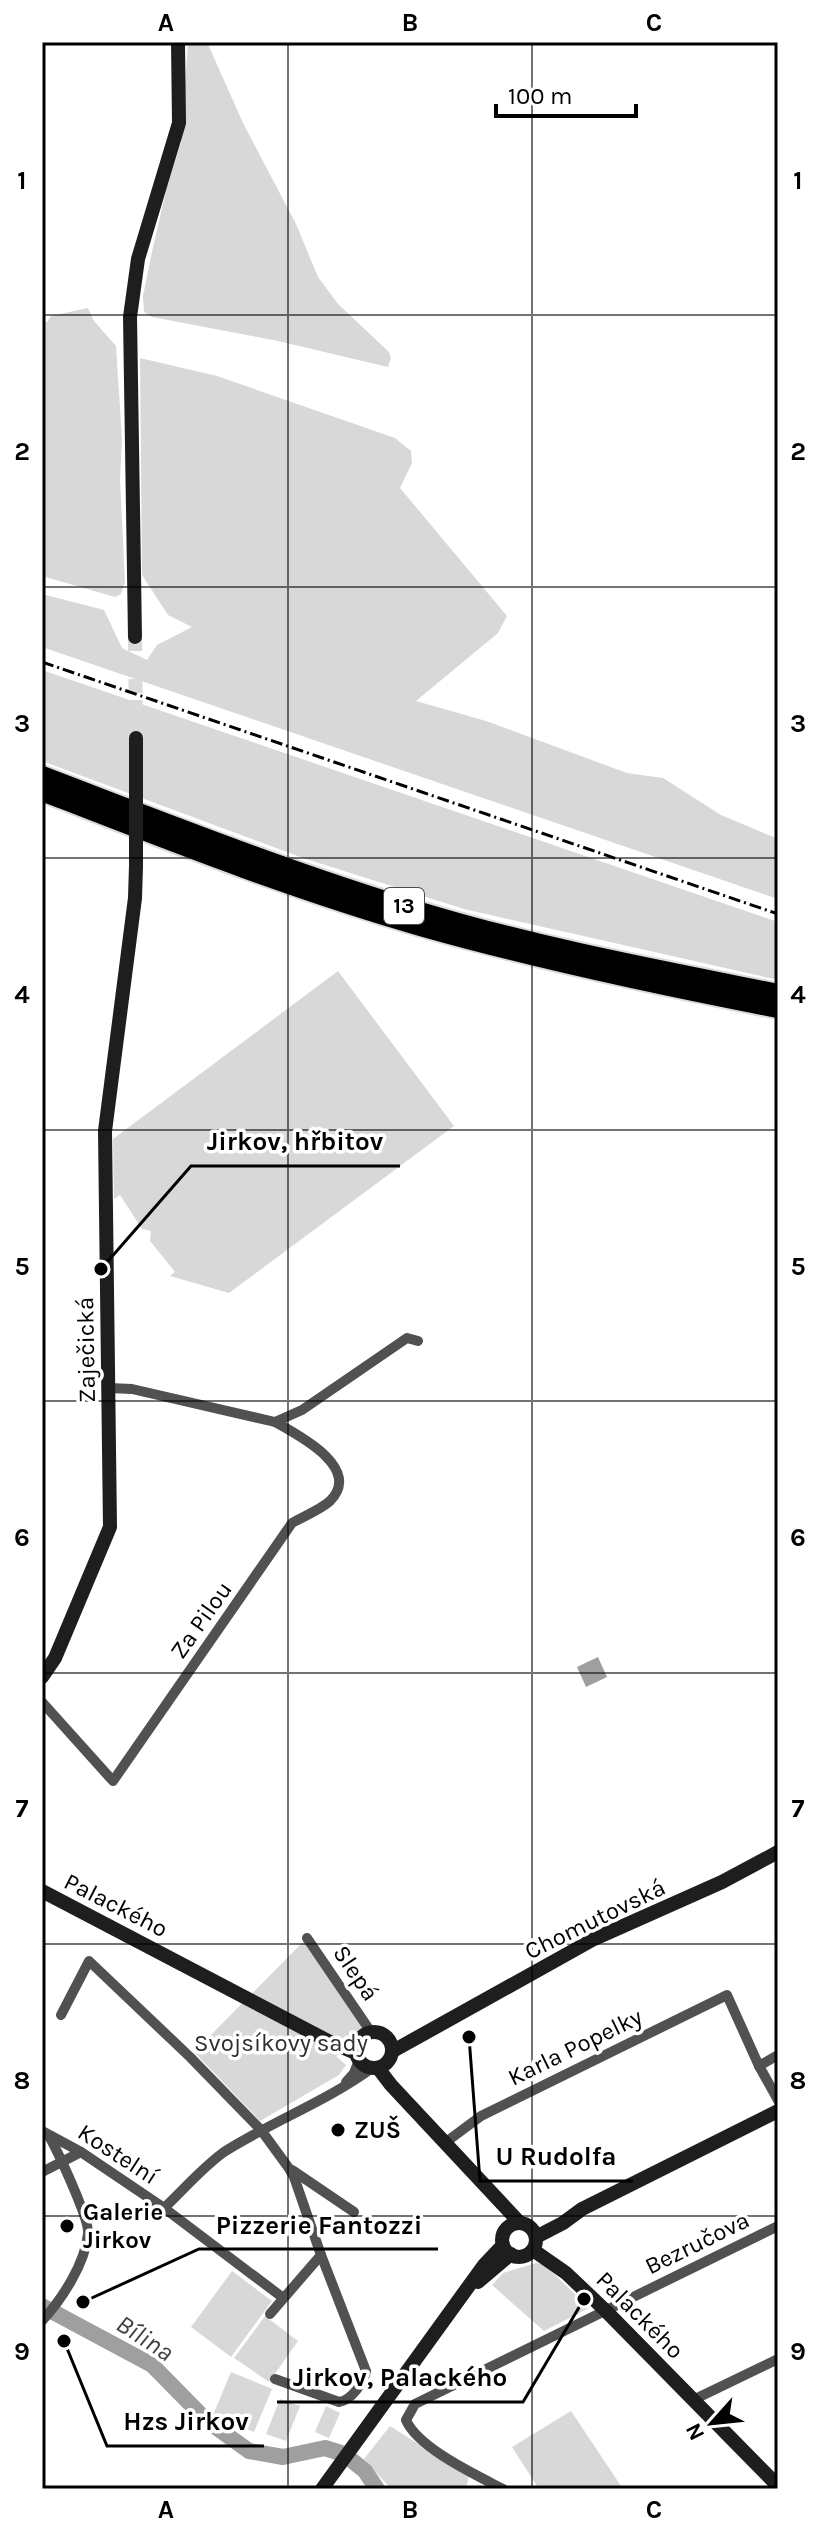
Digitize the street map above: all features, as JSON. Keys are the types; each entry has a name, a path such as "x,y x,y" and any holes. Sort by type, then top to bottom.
{"highway":[{"name":"13","path":"42,775 277,866 426,913 541,943 778,993"},
{"name":"13","path":"42,792 273,880 422,927 627,979 778,1009"}],"street":[{"path":"135,637 130,317 138,259 179,123 178,42"},
{"name":"Zaječická","path":"42,1677 55,1658 110,1527 105,1131 135,898 136,738"},
{"path":"109,1388 132,1389 275,1422 302,1410 407,1338 418,1341"},
{"name":"Za Pilou","path":"42,1702 113,1781 292,1523 328,1503 335,1494 339,1478 334,1464 275,1422"},
{"name":"Chomutovská","path":"374,2052 435,2029 594,1939 722,1882 778,1852"},
{"name":"Palackého","path":"42,1891 298,2024 374,2052 391,2085 446,2142 525,2233 777,2482"},
{"name":"Slepá","path":"307,1938 374,2052"},
{"path":"61,2015 89,1961 261,2130 294,2177 366,2371 365,2377 345,2401 339,2402 275,2379"},
{"name":"Karla Popelky","path":"446,2142 481,2116 727,1995 759,2066"},
{"path":"164,2208 221,2155 345,2084 374,2052"},
{"path":"778,2055 759,2066 778,2100"},
{"path":"525,2233 520,2257 507,2250 503,2237 525,2233 582,2209 778,2111"},
{"name":"Kostelní","path":"45,2133 81,2152 164,2208 282,2297"},
{"name":"Kostelní","path":"45,2133 63,2161 89,2232 75,2275 48,2313"},
{"path":"42,2172 81,2152"},
{"path":"288,2167 354,2212"},
{"name":"Bezručova","path":"503,2489 472,2473 413,2432 406,2420 415,2404 778,2226"},
{"path":"322,2489 484,2265 507,2250"},
{"path":"270,2314 321,2255"},
{"path":"693,2400 778,2359"}],"green space":[{"path":"188,42 207,42 243,123 296,224 318,277 338,304 389,352 388,367 278,341 152,317 144,312 143,296 153,247 181,143"},
{"path":"88,308 94,321 116,346 122,439 120,479 125,582 121,594 115,597 42,576 42,322 47,322 51,316"},
{"path":"140,358 217,376 395,438 411,451 412,463 400,488 507,616 498,633 416,701 486,721 627,773 663,778 721,815 778,839 778,899 42,647 42,594 104,610 122,648 147,660 157,645 192,627 168,615 142,575"},
{"path":"42,670 778,922 778,980 464,909 303,858 42,761"},
{"path":"338,971 454,1126 229,1293 170,1276 175,1272 150,1241 151,1231 142,1229 120,1195 114,1199 113,1139"},
{"name":"Svojsíkovy sady","path":"305,1940 366,2028 336,2056 346,2065 339,2075 260,2121 194,2052"},
{"path":"536,2263 544,2264 589,2308 544,2331 492,2285 503,2273"},
{"path":"232,2271 272,2301 231,2357 191,2327"},
{"path":"265,2316 298,2341 269,2382 234,2358"},
{"path":"231,2372 272,2389 254,2432 213,2415"},
{"path":"280,2399 300,2406 286,2441 266,2434"},
{"path":"326,2406 340,2413 329,2438 315,2432"},
{"path":"571,2411 623,2489 539,2489 512,2447"},
{"path":"390,2426 469,2476 466,2489 391,2489 364,2459"}],"shaded area":[{"path":"598,1657 607,1677 586,1687 577,1667"}],"waterway":[{"name":"Bílina","path":"42,2306 152,2365 206,2420 249,2451 283,2457 325,2448 344,2454 365,2471 377,2489"}],"tunnel":[{"path":"135,637 136,738"}],"railway":[{"path":"42,662 778,914"}],"place":[{"name":"Jirkov, hřbitov","path":"101,1269"},
{"name":"U Rudolfa","path":"469,2037"},
{"name":"ZUŠ","path":"338,2130"},
{"name":"Galerie Jirkov","path":"67,2226"},
{"name":"Jirkov, Palackého","path":"584,2299"},
{"name":"Pizzerie Fantozzi","path":"83,2302"},
{"name":"Hzs Jirkov","path":"64,2341"}]}
